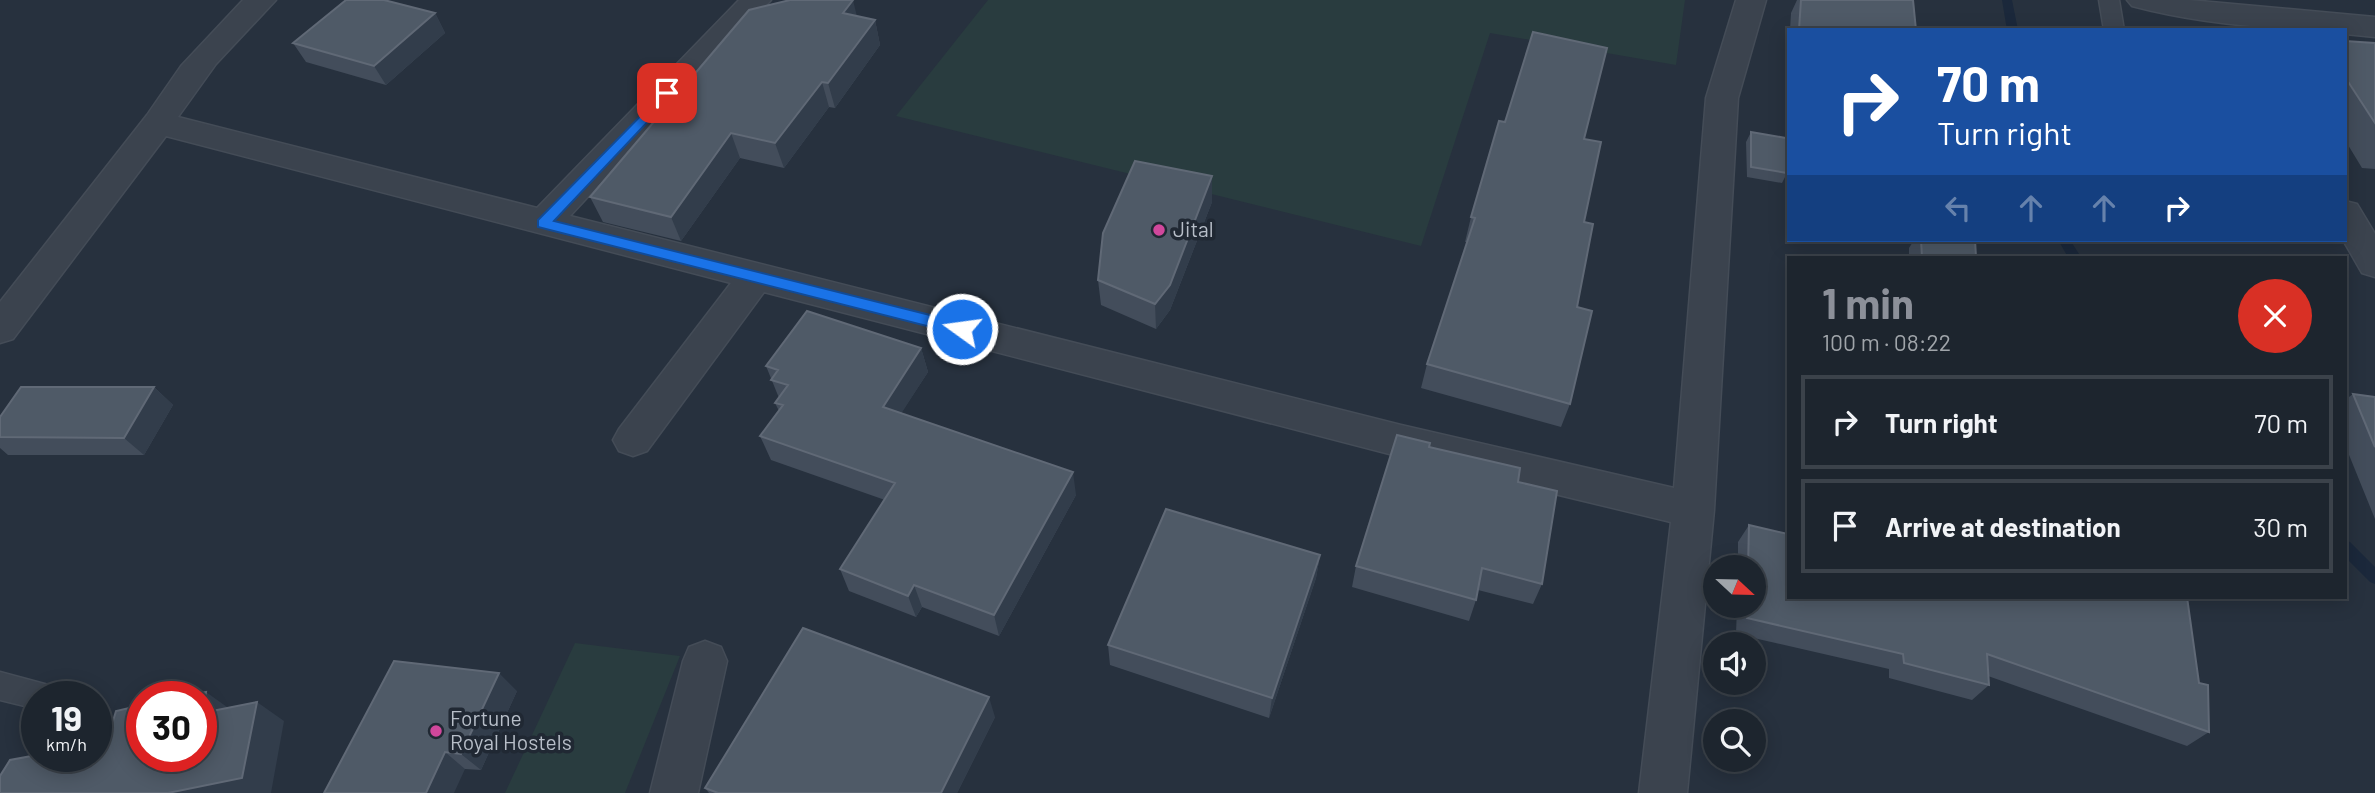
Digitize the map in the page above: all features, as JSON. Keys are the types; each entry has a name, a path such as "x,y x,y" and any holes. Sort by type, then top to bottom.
{"street":[{"path":"0,329 158,123 178,89 209,51 261,0"},
{"path":"543,223 756,0"},
{"path":"1664,793 1693,510 1722,98 1751,0"},
{"path":"2142,0 2257,23 2375,27"},
{"path":"158,123 1401,441 1693,510"},
{"path":"2347,216 2375,264"},
{"path":"633,440 756,276"},
{"path":"674,793 705,661"}],"lane":[{"path":"2109,0 2114,28"},
{"path":"0,686 21,691"}],"shaded area":[{"path":"988,0 1685,0 1676,65 1490,33 1421,246 896,116"},
{"path":"575,643 680,656 625,793 505,793"}],"building":[{"path":"346,0 384,0 435,13 374,66 293,43"},
{"path":"790,0 853,0 843,13 875,20 828,83 822,82 775,143 731,133 671,217 590,197 749,10"},
{"path":"1801,0 1913,0 1916,28 1799,28"},
{"path":"1533,32 1607,48 1584,139 1601,142 1584,222 1593,224 1577,307 1592,311 1570,404 1427,364 1475,218 1471,217 1499,121 1505,122"},
{"path":"2347,41 2375,43 2375,123 2347,80"},
{"path":"1751,132 1786,138 1787,173 1751,167"},
{"name":"Jital","path":"1135,161 1212,176 1170,285 1155,304 1098,280 1103,233"},
{"path":"1921,242 1975,242 1976,256 1922,256"},
{"path":"807,311 921,348 883,407 1073,472 994,615 914,585 908,596 840,569 895,483 760,436 783,405 775,403 788,385 771,380 778,370 766,366"},
{"path":"21,387 154,387 124,438 0,437 0,417"},
{"path":"2353,394 2375,397 2375,447"},
{"path":"1397,435 1430,443 1429,447 1520,468 1518,482 1557,491 1542,584 1482,568 1476,600 1356,566"},
{"path":"1166,509 1320,555 1272,698 1108,645"},
{"path":"1749,525 1787,534 1787,599 2187,599 2199,683 2208,685 2209,732 1987,654 1989,685 1904,663 1903,654 1747,618 1766,618 1766,555 1748,555"},
{"path":"803,628 989,697 941,793 718,793 705,788"},
{"path":"394,661 499,673 461,754 445,752 426,793 324,793"},
{"path":"257,702 242,778 168,793 0,793 0,776 10,760 21,758 21,772 112,772 112,724 116,711 126,709 126,772 217,772 217,710"}],"waterway":[{"path":"2007,0 2013,28"},
{"path":"2065,242 2074,256"},
{"path":"2347,549 2375,577"}],"place":[{"name":"Jital","path":"1159,230"},
{"name":"Fortune Royal Hostels","path":"436,731"}],"route":[{"path":"667,93 543,223 962,329"}]}
